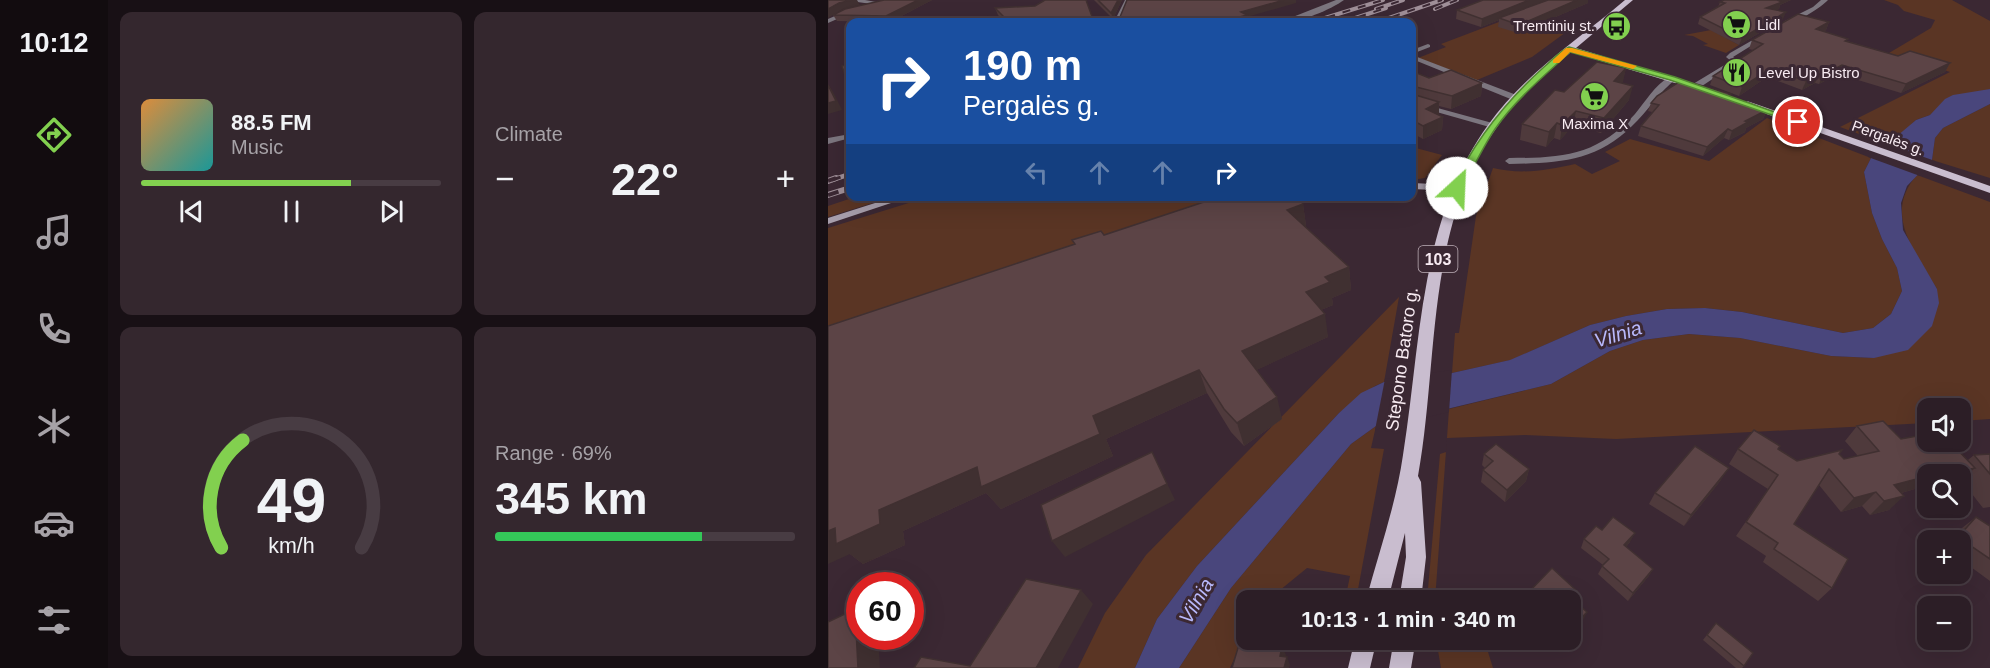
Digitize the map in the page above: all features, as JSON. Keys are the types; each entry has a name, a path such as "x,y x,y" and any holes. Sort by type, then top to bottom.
{"main road":[{"name":"103","path":"1569,49 1629,0"},
{"path":"1569,49 1706,90"},
{"name":"Stepono Batoro g.","path":"1379,590 1412,459 1438,258 1457,188 1471,159 1493,126 1516,98 1569,49"},
{"name":"Pergalės g.","path":"1737,100 1990,190"},
{"path":"1416,186 1457,188"},
{"path":"828,221 892,201"},
{"name":"Stepono Batoro g.","path":"1411,590 1416,557 1412,459"},
{"path":"1359,668 1363,650"},
{"path":"1400,668 1403,650"}],"street":[{"path":"828,21 846,12 882,3 846,0"},
{"path":"1118,18 1128,0"},
{"path":"1315,0 1331,6"},
{"path":"1294,18 1331,6 1341,0"},
{"path":"1779,26 1825,0"},
{"path":"1696,86 1736,61 1729,57 1732,54 1770,32"},
{"path":"1416,50 1428,46 1420,42"},
{"path":"1416,59 1516,98"},
{"path":"1509,161 1557,161 1573,158 1599,148 1618,137 1664,83 1672,79"},
{"path":"1416,104 1493,126"},
{"path":"828,141 846,137"}],"shaded area":[{"path":"1884,0 1952,0 1990,21 1990,89 1942,105 1930,115 1916,120 1889,145 1840,127 1950,72 1889,53 1931,28 1935,20 1904,11 1898,5"},
{"path":"1520,14 1569,30 1532,57 1477,80 1418,58 1446,47 1441,44"},
{"path":"1711,30 1739,45 1726,53 1703,45 1708,44 1693,36 1684,35"},
{"path":"1990,104 1990,178 1932,160 1935,138 1943,128"},
{"path":"1767,118 1871,158 1864,172 1872,213 1897,268 1902,291 1891,314 1873,328 1843,333 1742,312 1705,308 1667,309 1590,325 1511,360 1452,373 1455,333 1459,333 1476,216 1493,168 1524,171 1575,164 1592,174 1620,161 1605,152 1630,139 1709,161"},
{"path":"1416,148 1442,155 1425,178 1416,179"},
{"path":"1917,175 1990,202 1990,419 1971,420 1971,398 1917,398 1917,424 1616,439 1525,435 1447,438 1449,409 1551,384 1610,351 1643,340 1689,334 1740,338 1831,356 1874,358 1937,289 1912,247 1902,219 1902,204 1907,190"},
{"path":"846,200 879,201 828,217 828,206"},
{"path":"915,201 1228,201 828,335 828,228"},
{"path":"1399,297 1384,382 1375,386 1339,413 1197,566 1157,619 1135,668 1078,668 1105,613 1146,555"},
{"path":"1376,426 1371,448 1384,449 1358,590 1347,590 1350,576 1307,568 1280,590 1236,590 1236,650 1238,650 1230,668 1179,668 1231,588 1351,444"},
{"path":"1446,452 1436,590 1428,590 1440,454"},
{"path":"1438,650 1487,650 1493,668 1441,668"}],"water":[{"name":"Vilnia","path":"1990,89 1990,104 1943,128 1935,138 1932,160 1907,186 1901,203 1903,230 1937,289 1939,303 1932,326 1908,350 1874,358 1831,356 1740,338 1689,334 1643,340 1610,351 1551,384 1376,426 1351,444 1231,588 1179,668 1135,668 1157,619 1197,566 1339,413 1361,393 1384,382 1452,373 1510,360 1590,325 1667,309 1705,308 1742,312 1843,333 1873,328 1891,314 1902,291 1897,268 1872,213 1864,172 1871,158 1916,120 1930,115 1945,99 1953,95"}],"pier":[{"path":"1885,143 1935,161 1920,176 1868,157"},
{"path":"1452,370 1449,412 1375,430 1385,379"}],"building":[{"path":"828,0 852,0 828,9"},
{"path":"884,0 918,0 886,16 833,15 845,9"},
{"path":"1045,0 1086,0 1093,18 1005,18 995,8 1035,6"},
{"path":"1098,0 1118,0 1111,13"},
{"path":"1127,0 1284,0 1241,12 1247,15 1236,18 1117,18 1120,17"},
{"path":"1483,0 1529,0 1482,19 1457,10"},
{"path":"1548,0 1577,0 1519,25 1499,18"},
{"name":"Lidl","path":"1724,0 1777,0 1782,2 1766,8 1786,12 1742,38 1700,17 1725,3 1720,2"},
{"path":"1798,14 1829,22 1816,29 1848,39 1845,41 1898,56 1910,51 1950,63 1906,84 1842,65 1806,81 1770,69 1742,87 1713,76 1763,44 1752,40"},
{"path":"1597,62 1626,68 1614,81 1633,86 1604,118 1576,111 1562,125 1557,123 1549,132 1522,124 1555,90 1564,92"},
{"path":"846,65 846,78 842,66"},
{"path":"1451,70 1482,83 1452,96 1416,87 1416,73 1429,78"},
{"path":"1682,80 1731,94 1729,95 1767,110 1745,121 1748,122 1732,131 1728,129 1707,147 1641,126 1659,105 1651,103 1657,96"},
{"path":"828,85 836,101 828,103"},
{"path":"1416,95 1439,102 1426,109 1443,117 1423,126 1416,122"},
{"path":"1207,201 1300,201 1303,204 1287,210 1349,267 1325,277 1330,282 1306,292 1325,314 1242,351 1277,397 1237,423 1224,409 1199,370 1093,416 1100,434 981,487 977,467 879,510 880,524 836,544 835,528 828,531 828,326 1075,244 1072,240 1101,231 1104,235"},
{"path":"1883,421 1901,439 1917,436 1917,452 1960,452 1975,468 1971,469 1971,464 1917,464 1917,479 1894,485 1904,496 1884,501 1876,492 1854,498 1829,469 1794,524 1848,559 1832,588 1774,549 1778,543 1746,522 1778,475 1738,449 1754,430 1780,446 1778,449 1797,461 1842,450 1839,454 1844,459 1879,451 1857,426"},
{"path":"1496,444 1529,469 1507,490 1483,470 1493,461 1484,454"},
{"path":"1695,446 1729,468 1691,515 1655,493"},
{"path":"1152,452 1167,484 1052,541 1041,505"},
{"path":"1990,454 1990,474 1974,455"},
{"path":"1613,517 1635,533 1624,545 1653,569 1633,593 1602,566 1609,559 1584,539 1596,526 1602,530"},
{"path":"1976,517 1990,526 1990,559 1971,546 1971,530 1964,530"},
{"path":"1552,568 1576,590 1531,590"},
{"path":"1026,579 1081,590 1036,668 914,668 921,657 970,666"},
{"path":"1581,607 1587,612 1581,618"},
{"path":"846,613 846,650 857,650 858,668 828,668 828,622"},
{"path":"1716,623 1753,653 1744,666 1707,635"},
{"path":"1237,650 1281,650 1280,656 1287,657 1284,668 1232,668"}],"railway":[{"path":"1325,18 1383,0"},
{"path":"1376,9 1403,0"},
{"path":"1389,18 1442,0"},
{"path":"1435,9 1457,0"},
{"path":"1355,18 1386,8"},
{"path":"832,180 846,175"},
{"path":"828,181 836,178"},
{"path":"828,195 846,189"}],"slow traffic":[{"path":"1556,61 1569,49 1633,66"}],"place":[{"name":"Lidl","path":"1736,25"},
{"name":"Tremtinių st.","path":"1616,26"},
{"name":"Level Up Bistro","path":"1737,73"},
{"name":"Maxima X","path":"1595,97"}],"route":[{"path":"1457,188 1471,159 1493,126 1521,93 1569,49 1672,79 1798,122"}]}
